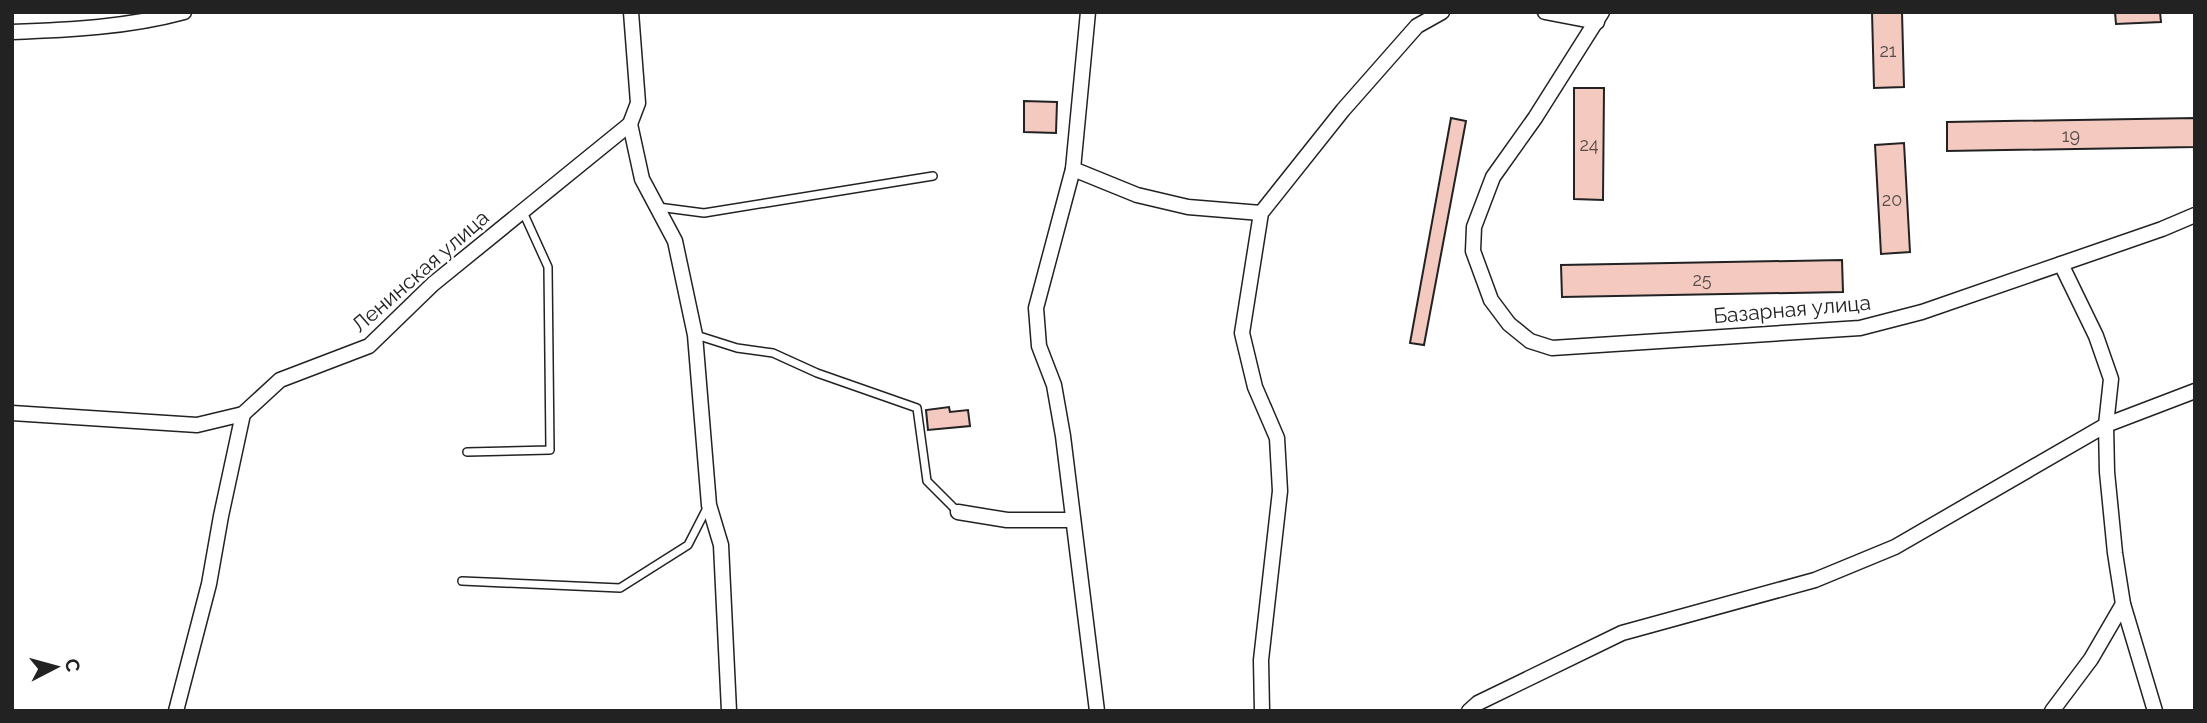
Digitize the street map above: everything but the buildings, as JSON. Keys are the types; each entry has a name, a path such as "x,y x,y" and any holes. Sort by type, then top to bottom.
{"street":[{"path":"12,32 65,31 184,12"},
{"path":"631,12 638,103 630,124 642,179 675,241 695,335 709,505 721,545 729,711"},
{"path":"1088,12 1073,169 1036,308 1039,346 1054,385 1059,411 1097,711"},
{"path":"1262,711 1261,660 1280,491 1277,438 1255,387 1242,333 1261,214 1343,110 1418,26 1442,12"},
{"path":"1545,12 1600,17"},
{"name":"Базарная улица","path":"1600,17 1535,118 1493,177 1474,227 1473,251 1491,300 1509,324 1530,341 1552,348 1860,328 1922,312 2162,229 2195,215"},
{"name":"Ленинская улица","path":"243,414 280,380 369,346 433,284 630,124"},
{"path":"1073,169 1137,195 1188,207 1261,214"},
{"path":"2061,264 2096,336 2111,379 2106,425 2112,526 2123,604 2155,711"},
{"path":"1469,711 1478,703 1622,633 1815,580 1895,547 2106,425 2195,391"},
{"path":"12,413 197,425 243,414 209,584 176,711"},
{"path":"958,512 1007,520 1073,520"},
{"path":"2052,711 2091,659 2123,604"}],"lane":[{"path":"657,207 704,213 933,176"},
{"path":"467,452 550,450 548,267 523,211"},
{"path":"695,335 737,348 773,353 817,373 917,408 928,481 958,512"},
{"path":"462,581 620,587 688,545 709,505"}]}
